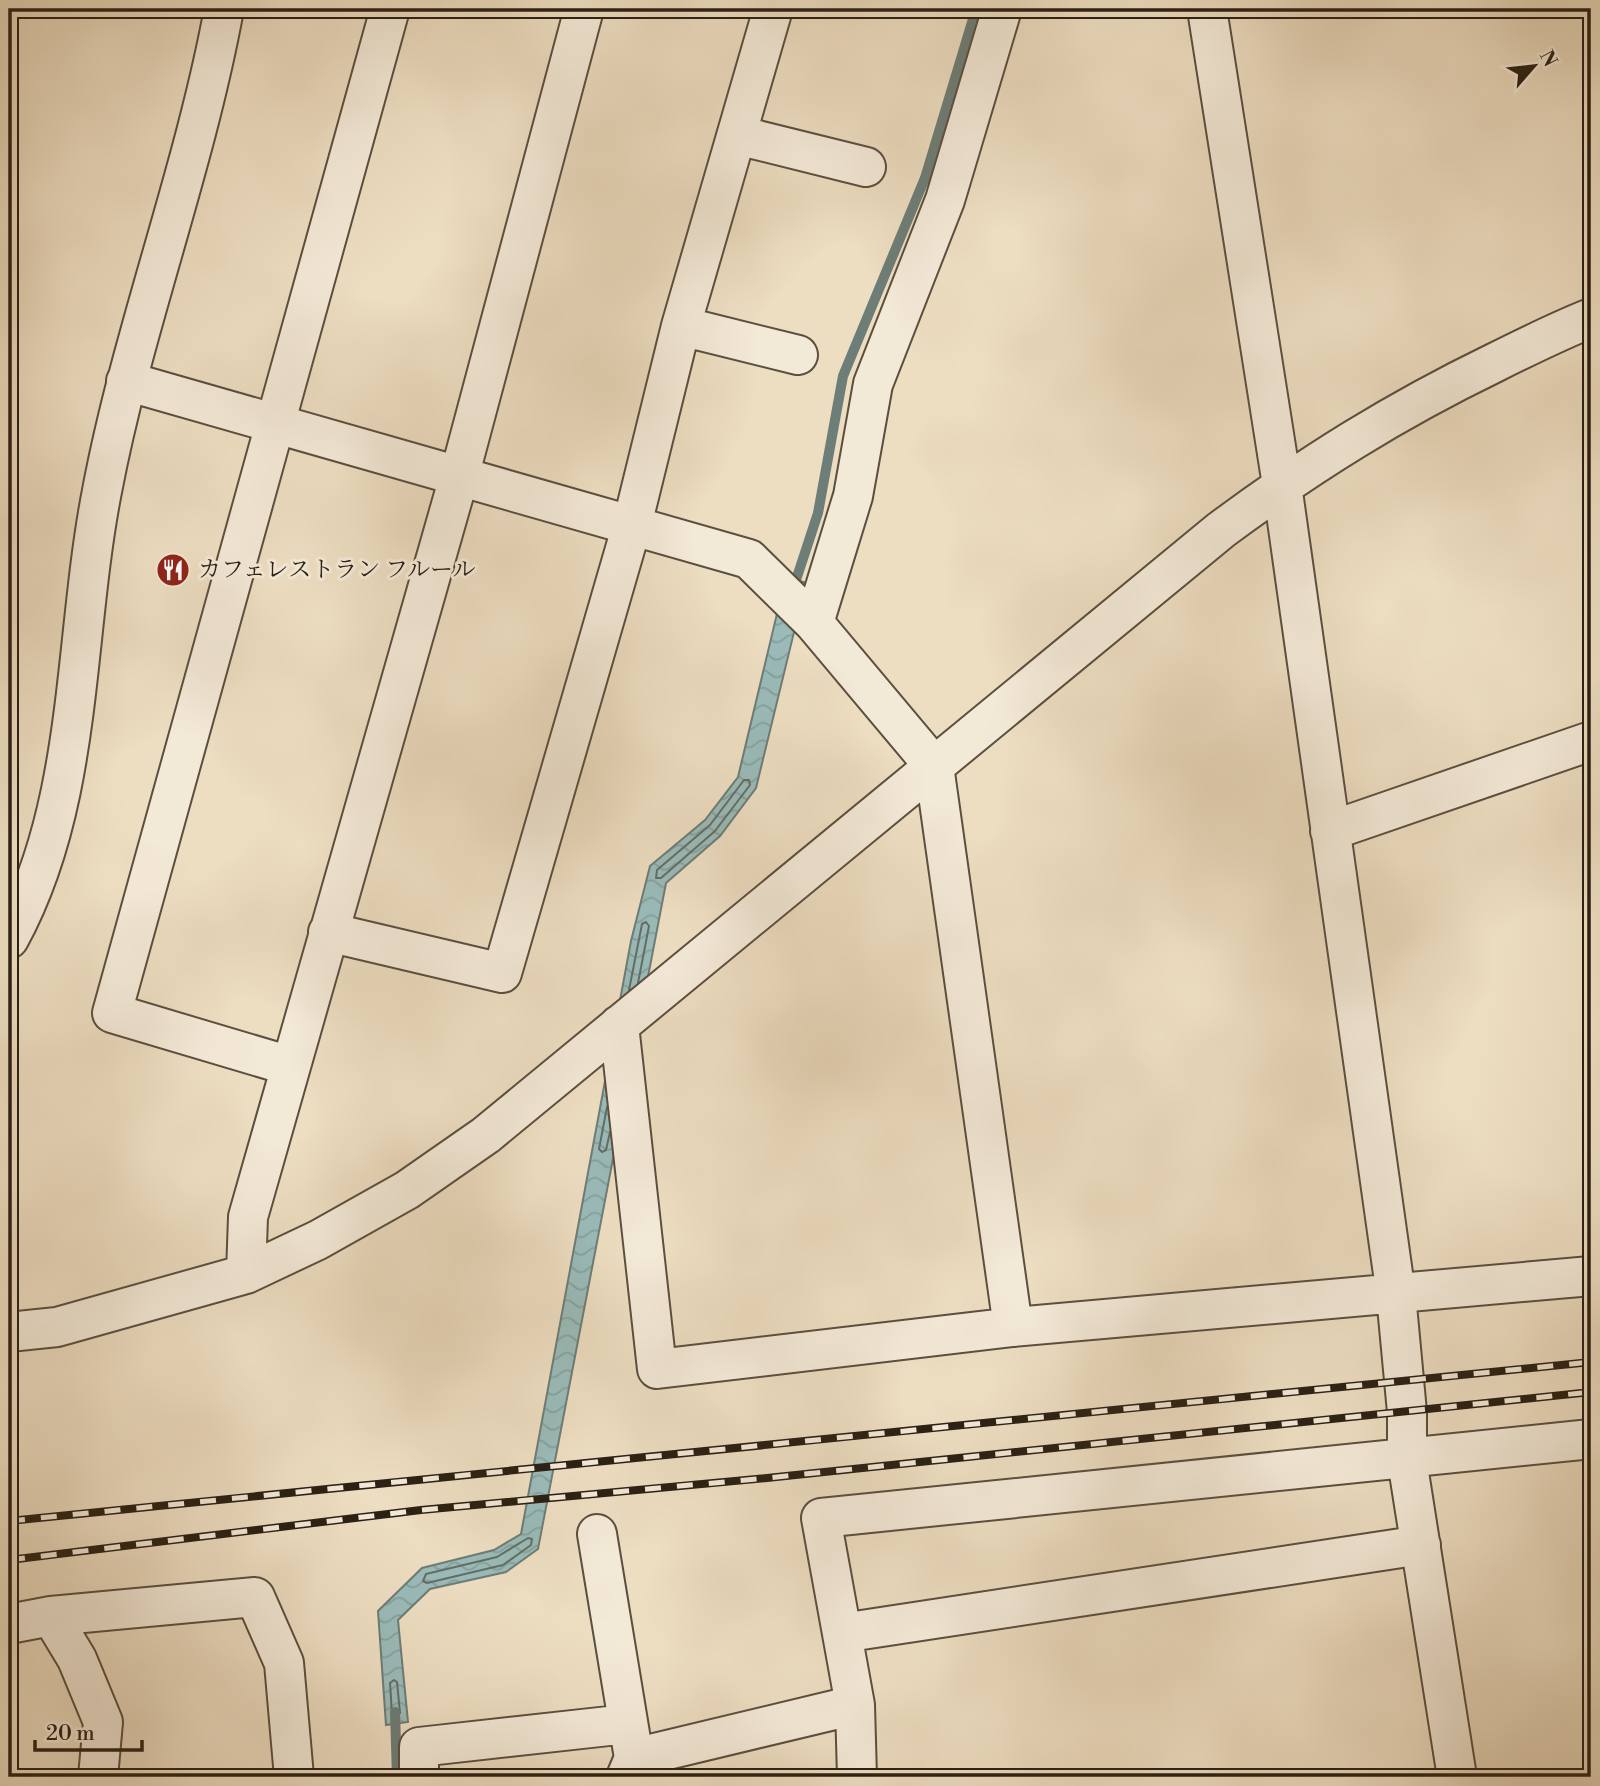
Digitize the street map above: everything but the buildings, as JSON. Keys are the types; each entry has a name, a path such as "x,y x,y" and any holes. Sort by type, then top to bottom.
{"street":[{"path":"9,939 44,853 64,771 101,494 126,381 197,137 223,9"},
{"path":"290,1066 112,1013 390,9"},
{"path":"246,1274 248,1217 459,477 584,9"},
{"path":"328,932 502,973 632,525 681,326 773,9"},
{"path":"814,623 853,496 873,384 945,201 1002,9"},
{"path":"1208,9 1282,485 1396,1295 1407,1412 1407,1460 1457,1777"},
{"path":"737,135 866,167"},
{"path":"9,1332 57,1326 246,1274 318,1240 407,1190 486,1135 934,765 1222,530 1282,485 1359,433 1468,375 1591,318"},
{"path":"681,326 798,355"},
{"path":"126,381 749,559 814,623 934,765 1013,1327"},
{"path":"1330,831 1591,741"},
{"path":"619,1025 657,1369 1013,1327 1591,1276"},
{"path":"857,1777 855,1705 821,1518 1407,1460 1591,1439"},
{"path":"597,1534 629,1753"},
{"path":"842,1633 1420,1545"},
{"path":"9,1623 51,1616 255,1597 285,1664 294,1777"},
{"path":"51,1616 77,1659 103,1722 98,1777"},
{"path":"418,1777 419,1746 629,1753 855,1705"}],"water":[{"path":"786,576 806,583 756,788 720,836 666,883 538,1549 506,1572 430,1589 398,1620 408,1722 386,1725 378,1611 422,1568 494,1550 521,1534 631,941 650,866 705,820 738,777"}],"waterway":[{"path":"796,580 818,513 843,376 925,178 976,9"},
{"path":"395,1712 397,1777"}],"railway":[{"path":"9,1521 1591,1362"},
{"path":"9,1560 421,1510 767,1478 1591,1392"}],"place":[{"name":"カフェレストラン フルール","path":"173,570"}]}
